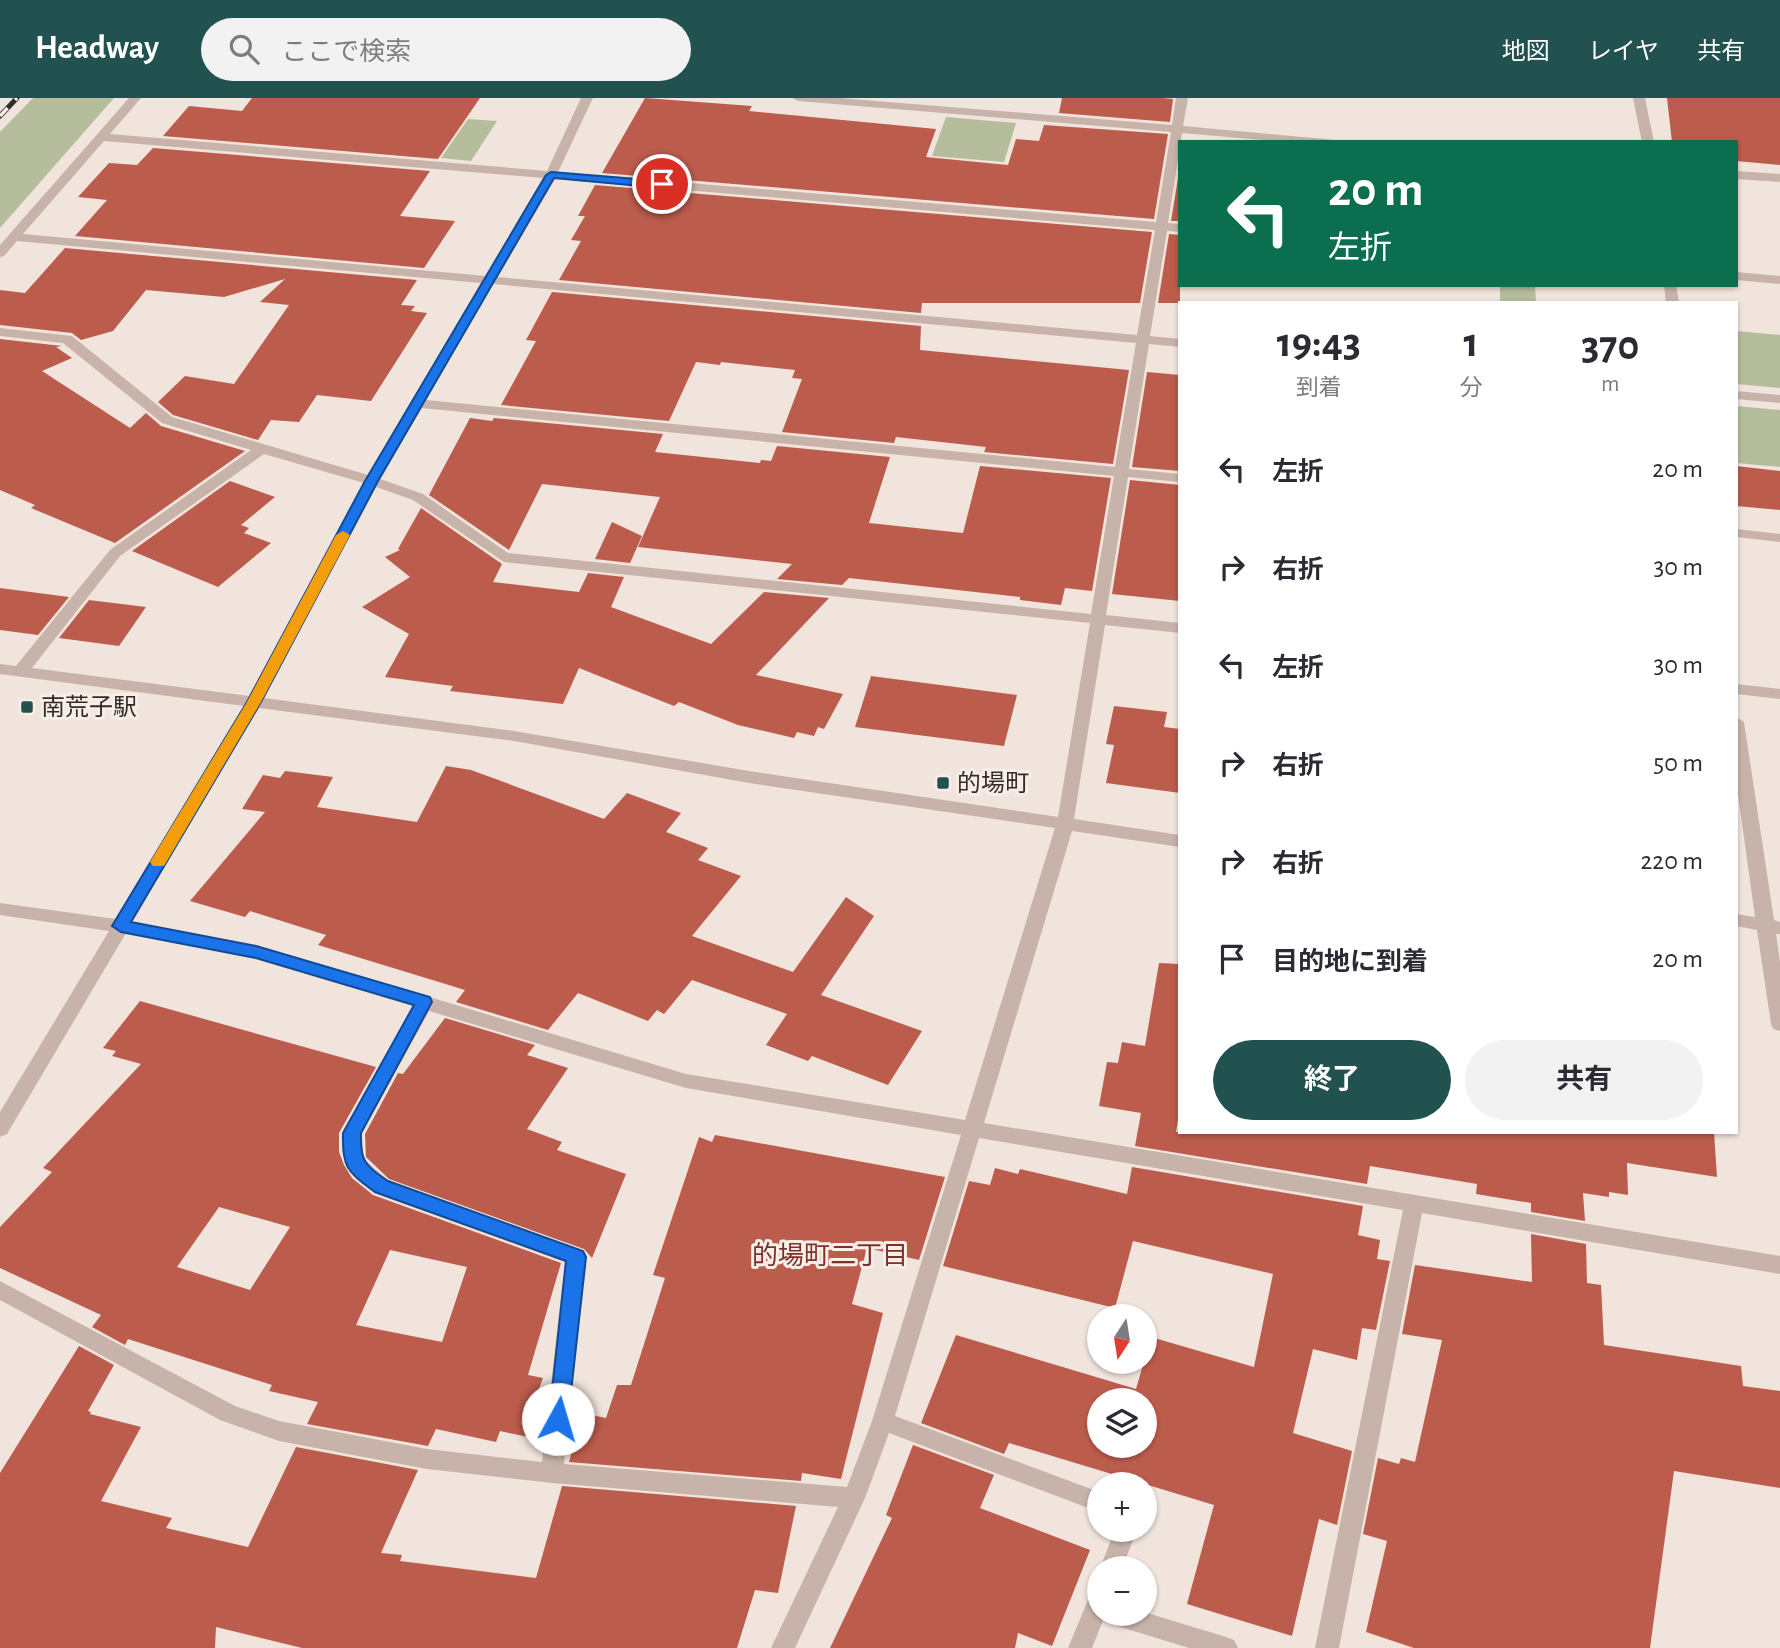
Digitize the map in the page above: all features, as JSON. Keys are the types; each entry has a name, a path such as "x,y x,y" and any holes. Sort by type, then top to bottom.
{"street":[{"path":"0,253 135,98"},
{"path":"0,1129 254,702 372,481 551,175 587,98"},
{"path":"798,98 1307,140"},
{"path":"783,1648 854,1498 883,1421 1065,825 1143,340 1171,227 1182,98"},
{"path":"1639,98 1647,140"},
{"path":"101,137 1171,227"},
{"path":"1738,174 1780,178"},
{"path":"14,237 1178,343"},
{"path":"1738,276 1780,280"},
{"path":"0,332 67,339 167,420 418,497 503,557 1178,628"},
{"path":"1738,395 1780,399"},
{"path":"417,404 1178,478"},
{"path":"20,672 114,553 263,448"},
{"path":"1738,533 1780,538"},
{"path":"0,669 514,736 755,778 1178,841"},
{"path":"1738,689 1780,694"},
{"path":"1738,733 1773,926 1780,1024"},
{"path":"0,909 121,926 256,952 687,1081 1780,1265"},
{"path":"1738,920 1773,926"},
{"path":"424,1002 352,1133 351,1157 363,1173 381,1187 576,1257 552,1473"},
{"path":"1327,1648 1414,1203"},
{"path":"0,1290 228,1413 279,1431 427,1459 552,1473 854,1498"},
{"path":"883,1421 1087,1498"},
{"path":"1080,1648 1092,1626"},
{"path":"1157,1626 1226,1648"}],"green space":[{"path":"33,98 114,98 0,228 0,132"},
{"path":"946,117 1016,123 1004,162 932,156"},
{"path":"468,119 497,121 471,161 441,158"},
{"path":"1500,287 1535,287 1536,301 1500,301"},
{"path":"1738,331 1780,335 1780,388 1738,384"},
{"path":"1738,406 1780,410 1780,467 1738,463"}],"building":[{"path":"252,98 480,98 438,159 163,136 189,106 242,111"},
{"path":"645,98 752,106 749,111 936,129 926,157 1008,165 1016,139 1039,141 1044,125 1168,134 1154,219 602,173"},
{"path":"1062,98 1173,99 1170,122 1059,113"},
{"path":"1667,98 1780,98 1780,165 1738,161 1738,140 1672,140"},
{"path":"153,148 430,171 400,216 455,221 424,268 75,236 107,200 78,197 109,163 137,165"},
{"path":"1178,178 1178,221 1171,221"},
{"path":"595,185 1152,232 1140,303 922,303 921,313 559,280 581,241 571,240 585,216 578,216"},
{"path":"1169,234 1178,235 1180,301 1158,303"},
{"path":"65,248 417,280 401,305 415,306 411,311 427,313 371,401 317,395 299,422 271,420 258,440 173,415 158,402 185,376 234,384 289,305 260,302 285,279 224,297 146,290 113,331 81,340 72,333 0,325 0,290 25,293"},
{"path":"552,292 921,326 920,350 1129,370 1113,464 984,452 986,447 896,437 894,443 782,432 802,379 792,378 795,370 721,362 720,365 696,362 669,421 501,405 536,341 526,340"},
{"path":"0,339 62,346 56,347 72,358 42,371 130,428 146,413 161,426 245,451 115,543 31,508 35,505 0,490"},
{"path":"1147,372 1178,375 1178,471 1132,467"},
{"path":"470,418 663,434 655,452 760,463 761,460 771,461 777,446 890,457 869,523 963,533 980,466 1111,478 1092,591 1065,588 1061,605 1020,600 1020,597 849,578 842,585 777,579 792,564 638,547 660,497 542,484 509,550 429,495"},
{"path":"1738,466 1780,471 1780,510 1738,506"},
{"path":"1130,480 1178,485 1178,601 1112,594"},
{"path":"230,481 275,497 241,525 249,528 244,533 271,543 218,587 132,551"},
{"path":"421,508 502,564 493,582 579,592 588,573 624,577 611,607 711,644 764,592 829,598 756,675 843,694 824,729 818,727 814,736 797,732 794,738 738,725 679,702 674,706 579,668 563,704 450,691 453,686 385,677 409,634 362,607 410,577 385,557 400,550 398,549"},
{"path":"612,522 642,536 630,563 595,559"},
{"path":"0,588 69,597 38,635 0,630"},
{"path":"89,600 146,607 119,646 59,638"},
{"path":"871,676 1017,695 1004,746 855,727"},
{"path":"1114,706 1167,712 1164,727 1178,729 1178,793 1106,783 1114,745 1106,744"},
{"path":"446,766 471,770 604,819 627,793 681,813 666,832 708,848 698,860 741,876 692,936 793,972 846,897 874,916 821,995 922,1031 888,1085 812,1056 808,1061 766,1045 787,1014 692,980 664,1014 657,1010 648,1021 578,993 548,1030 456,1002 465,990 318,945 326,935 250,911 245,917 190,901 265,812 242,809 263,775 280,778 285,771 333,777 317,807 417,822"},
{"path":"1159,963 1178,964 1178,1134 1714,1134 1717,1177 1627,1163 1628,1195 1609,1192 1609,1197 1583,1193 1585,1221 1531,1212 1531,1203 1476,1194 1477,1184 1370,1166 1367,1184 1135,1146 1141,1113 1099,1106 1107,1062 1118,1063 1122,1042 1145,1046"},
{"path":"140,1001 376,1067 339,1133 339,1152 352,1178 373,1195 561,1263 528,1375 543,1378 533,1404 546,1406 542,1440 500,1431 496,1442 436,1429 428,1446 307,1424 318,1402 269,1391 272,1385 128,1339 125,1345 92,1327 101,1315 0,1268 0,1227 52,1172 43,1168 141,1064 112,1056 116,1051 103,1048","holes":["219,1207 290,1227 250,1290 177,1267","390,1250 467,1267 442,1342 356,1325"]},
{"path":"445,1018 535,1045 527,1055 568,1068 527,1129 562,1142 557,1150 626,1174 592,1258 584,1249 389,1179 366,1157 365,1134 398,1073 403,1074"},
{"path":"715,1135 945,1177 919,1260 867,1248 852,1304 883,1313 841,1479 802,1473 801,1481 569,1462 573,1447 569,1446 572,1411 606,1418 617,1385 631,1385 665,1278 653,1275 699,1137 712,1142"},
{"path":"1132,1167 1363,1206 1358,1235 1380,1240 1377,1259 1390,1261 1376,1330 1362,1328 1357,1360 1313,1349 1293,1433 1352,1451 1337,1525 1319,1519 1292,1636 1187,1604 1214,1505 1157,1488 1157,1472 1105,1472 1009,1443 1004,1454 921,1423 956,1335 1133,1388 1087,1388 1087,1458 1157,1458 1157,1388 1136,1388 1140,1374 1157,1374 1157,1339 1254,1367 1273,1274 1133,1241 1116,1304 1099,1304 943,1266 969,1181 990,1185 995,1168 1018,1174 1020,1169 1127,1194"},
{"path":"1531,1234 1586,1244 1587,1283 1601,1285 1604,1345 1741,1366 1743,1386 1780,1391 1780,1488 1674,1471 1650,1648 1414,1648 1366,1632 1387,1541 1363,1534 1378,1458 1399,1464 1401,1458 1415,1462 1442,1340 1402,1334 1415,1265 1532,1282"},
{"path":"79,1346 114,1365 88,1411 90,1414 141,1427 101,1501 172,1518 166,1528 248,1547 296,1447 418,1470 381,1553 402,1555 400,1561 536,1578 562,1486 796,1506 778,1593 755,1590 737,1648 302,1648 216,1627 215,1648 0,1648 0,1473"},
{"path":"913,1445 994,1475 980,1508 1090,1550 1052,1646 1018,1633 1015,1648 830,1648 892,1518 886,1515"}],"railway":[{"path":"0,116 17,98"}],"slow traffic":[{"path":"158,862 254,702 343,535"}],"place":[{"name":"南荒子駅","path":"27,707"},
{"name":"的場町","path":"943,783"}],"district":[{"name":"的場町二丁目","path":"830,1255"}],"route":[{"path":"558,1419 576,1257 381,1187 363,1173 351,1157 352,1133 424,1002 256,952 121,926 254,702 372,481 551,175 662,184"}]}
